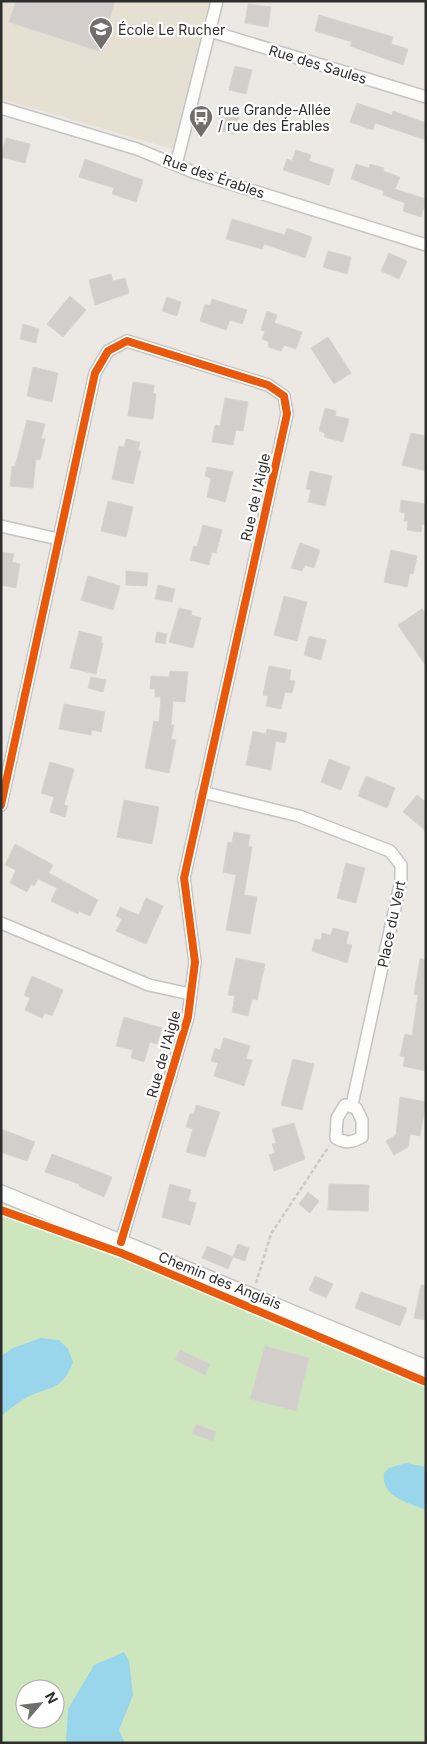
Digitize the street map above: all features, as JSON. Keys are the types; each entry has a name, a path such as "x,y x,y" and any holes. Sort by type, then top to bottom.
{"street":[{"path":"176,165 217,1"},
{"name":"Rue des Saules","path":"210,31 426,97"},
{"name":"Rue des Érables","path":"1,108 137,149 176,165 426,245"},
{"name":"Rue de l'Aigle","path":"1,805 95,373 108,351 127,341 268,385 284,396 287,414 184,878 195,962 188,1017 121,1242"},
{"path":"1,526 58,539"},
{"name":"Place du Vert","path":"202,792 299,816 390,851 401,865 401,880 352,1105"},
{"name":"Rue de l'Aigle","path":"1,923 149,985 190,994"},
{"name":"Chemin des Anglais","path":"1,1193 426,1368"}],"path":[{"path":"255,1288 271,1234 332,1143"}],"shaded area":[{"name":"École Le Rucher","path":"1,1 214,1 176,150 1,99"}],"green space":[{"path":"1,1201 121,1242 426,1366 426,1743 1,1743"}],"water":[{"path":"41,1338 59,1340 68,1349 73,1362 68,1372 59,1384 24,1399 1,1416 1,1356 13,1348"},
{"path":"406,1463 426,1467 426,1510 404,1501 391,1493 384,1481 384,1473 389,1468"},
{"path":"124,1652 129,1661 133,1695 119,1730 125,1743 66,1743 68,1709 94,1665"}],"building":[{"path":"16,1 115,1 99,51 9,22"},
{"path":"248,4 271,7 268,27 245,23"},
{"path":"319,15 393,37 391,44 408,49 403,65 350,46 352,42 315,31"},
{"path":"235,66 252,70 246,94 229,90"},
{"path":"357,103 392,115 393,111 426,123 426,140 375,123 373,130 350,122"},
{"path":"222,111 239,116 234,134 217,130"},
{"path":"6,138 30,144 25,163 1,157"},
{"path":"296,150 311,155 309,161 334,169 329,185 283,170 287,159 292,161"},
{"path":"85,159 143,180 136,202 112,194 114,188 79,177"},
{"path":"356,164 369,168 370,164 384,168 383,171 400,177 395,189 426,199 421,217 403,211 405,203 383,195 384,191 351,179"},
{"path":"232,219 285,235 287,228 312,237 305,258 264,244 262,249 226,239"},
{"path":"328,251 351,257 347,274 323,267"},
{"path":"389,253 407,261 399,279 381,271"},
{"path":"111,274 113,281 125,278 129,293 95,305 89,280"},
{"path":"70,296 86,310 63,337 47,324"},
{"path":"167,297 181,302 177,316 162,311"},
{"path":"212,299 247,310 242,324 230,320 226,330 200,321 205,304 210,306"},
{"path":"267,311 277,315 274,323 302,332 296,349 284,345 281,351 268,347 269,342 262,339 265,331 261,330"},
{"path":"23,324 39,329 36,343 20,339"},
{"path":"328,337 351,373 334,384 311,348"},
{"path":"33,367 58,373 52,402 27,396"},
{"path":"133,382 154,385 153,393 156,394 153,419 128,416"},
{"path":"225,398 248,402 243,431 236,430 233,445 212,442 215,425 220,426"},
{"path":"325,408 336,411 335,416 349,419 343,442 324,437 325,433 319,431"},
{"path":"27,420 45,424 41,439 45,439 40,460 36,459 33,488 10,486 12,466 15,467"},
{"path":"411,433 426,436 426,471 402,465"},
{"path":"126,439 140,442 138,451 141,451 133,484 112,479 119,446 124,447"},
{"path":"207,467 233,472 225,502 207,497 211,478 205,476"},
{"path":"310,471 332,476 325,506 308,502 311,490 306,489"},
{"path":"401,500 426,504 426,525 422,524 421,532 407,530 408,521 404,521 405,513 400,512"},
{"path":"108,501 133,507 126,537 101,531"},
{"path":"203,525 222,530 216,553 212,552 209,565 190,560 194,546 197,547"},
{"path":"300,543 320,550 314,568 305,565 302,571 291,568"},
{"path":"391,550 417,556 413,574 410,573 407,587 384,582"},
{"path":"1,552 14,554 12,562 20,564 16,588 1,585"},
{"path":"126,571 148,573 147,586 126,585"},
{"path":"88,576 120,586 113,610 81,600"},
{"path":"158,585 175,589 172,602 155,599"},
{"path":"284,596 307,602 297,641 274,635"},
{"path":"179,608 192,611 191,615 201,618 193,648 169,642"},
{"path":"422,609 426,614 426,666 398,625"},
{"path":"79,631 102,637 101,643 103,643 96,674 70,668"},
{"path":"157,632 167,634 165,644 155,642"},
{"path":"309,636 326,640 321,660 304,655"},
{"path":"269,666 291,670 289,680 295,681 292,693 285,692 281,709 266,706 268,696 263,695"},
{"path":"170,671 188,672 185,702 173,701 171,725 174,725 171,739 176,740 169,773 145,768 154,721 159,722 161,697 155,697 155,689 150,689 151,676 169,677"},
{"path":"91,677 106,680 103,692 88,688"},
{"path":"64,704 105,712 101,732 92,730 91,735 59,729"},
{"path":"267,729 287,733 285,743 276,741 271,770 246,765 253,731 266,734"},
{"path":"329,759 350,767 341,790 321,782"},
{"path":"50,762 74,769 64,805 68,806 65,817 50,812 54,797 41,793"},
{"path":"366,776 395,788 387,808 358,796"},
{"path":"417,795 426,802 426,831 403,812"},
{"path":"124,800 159,807 152,844 117,837"},
{"path":"234,832 250,835 248,846 252,847 244,895 257,897 250,934 226,930 236,875 223,872 228,842 232,843"},
{"path":"15,844 53,865 49,873 98,900 90,916 79,911 78,914 51,901 57,888 38,879 34,886 31,884 27,892 10,883 16,870 5,865"},
{"path":"346,863 365,868 356,903 337,898"},
{"path":"146,898 163,906 146,944 116,931 122,919 116,916 120,907 139,915"},
{"path":"333,928 349,932 346,944 352,945 347,963 312,951 315,939 321,940 322,933 331,935"},
{"path":"236,958 265,964 257,1000 252,999 248,1016 232,1012 235,996 228,995"},
{"path":"420,959 426,959 426,1071 403,1066 405,1057 400,1056 405,1034 412,1036 418,995 414,994"},
{"path":"32,976 63,990 52,1016 45,1013 42,1018 25,1010 30,998 24,995"},
{"path":"124,1017 162,1028 157,1044 150,1042 144,1062 131,1058 133,1050 116,1046"},
{"path":"224,1038 250,1046 246,1059 252,1060 244,1086 214,1076 218,1063 211,1061 215,1048 220,1050"},
{"path":"293,1059 314,1064 302,1110 281,1105"},
{"path":"400,1097 426,1102 420,1136 410,1134 408,1147 394,1155 386,1141 396,1135"},
{"path":"196,1105 220,1112 205,1157 186,1152 193,1129 186,1127 190,1114 194,1114"},
{"path":"294,1123 305,1159 274,1171 269,1155 275,1153 272,1144 276,1143 272,1129"},
{"path":"1,1129 35,1142 27,1161 1,1152"},
{"path":"52,1154 112,1177 104,1197 79,1186 79,1184 45,1172"},
{"path":"170,1184 191,1190 188,1201 196,1203 190,1225 162,1217"},
{"path":"329,1184 369,1185 368,1211 328,1210"},
{"path":"308,1192 319,1201 310,1213 299,1204"},
{"path":"238,1244 249,1248 245,1261 233,1257"},
{"path":"207,1246 233,1257 228,1269 202,1258"},
{"path":"315,1276 333,1284 326,1298 309,1290"},
{"path":"421,1285 426,1286 426,1320 414,1318"},
{"path":"361,1292 407,1308 400,1326 355,1308"},
{"path":"265,1346 309,1358 296,1411 250,1399"},
{"path":"180,1350 210,1364 205,1375 175,1360"},
{"path":"196,1424 216,1432 213,1441 192,1434"}],"cycle path":[{"path":"1,805 95,373 108,351 127,341 268,385 284,396 287,414 184,878 195,962 188,1017 121,1242"},
{"path":"1,1210 121,1253 426,1382"}],"place":[{"name":"École Le Rucher","path":"101,50"},
{"name":"rue Grande-Allée / rue des Érables","path":"201,138"}]}
